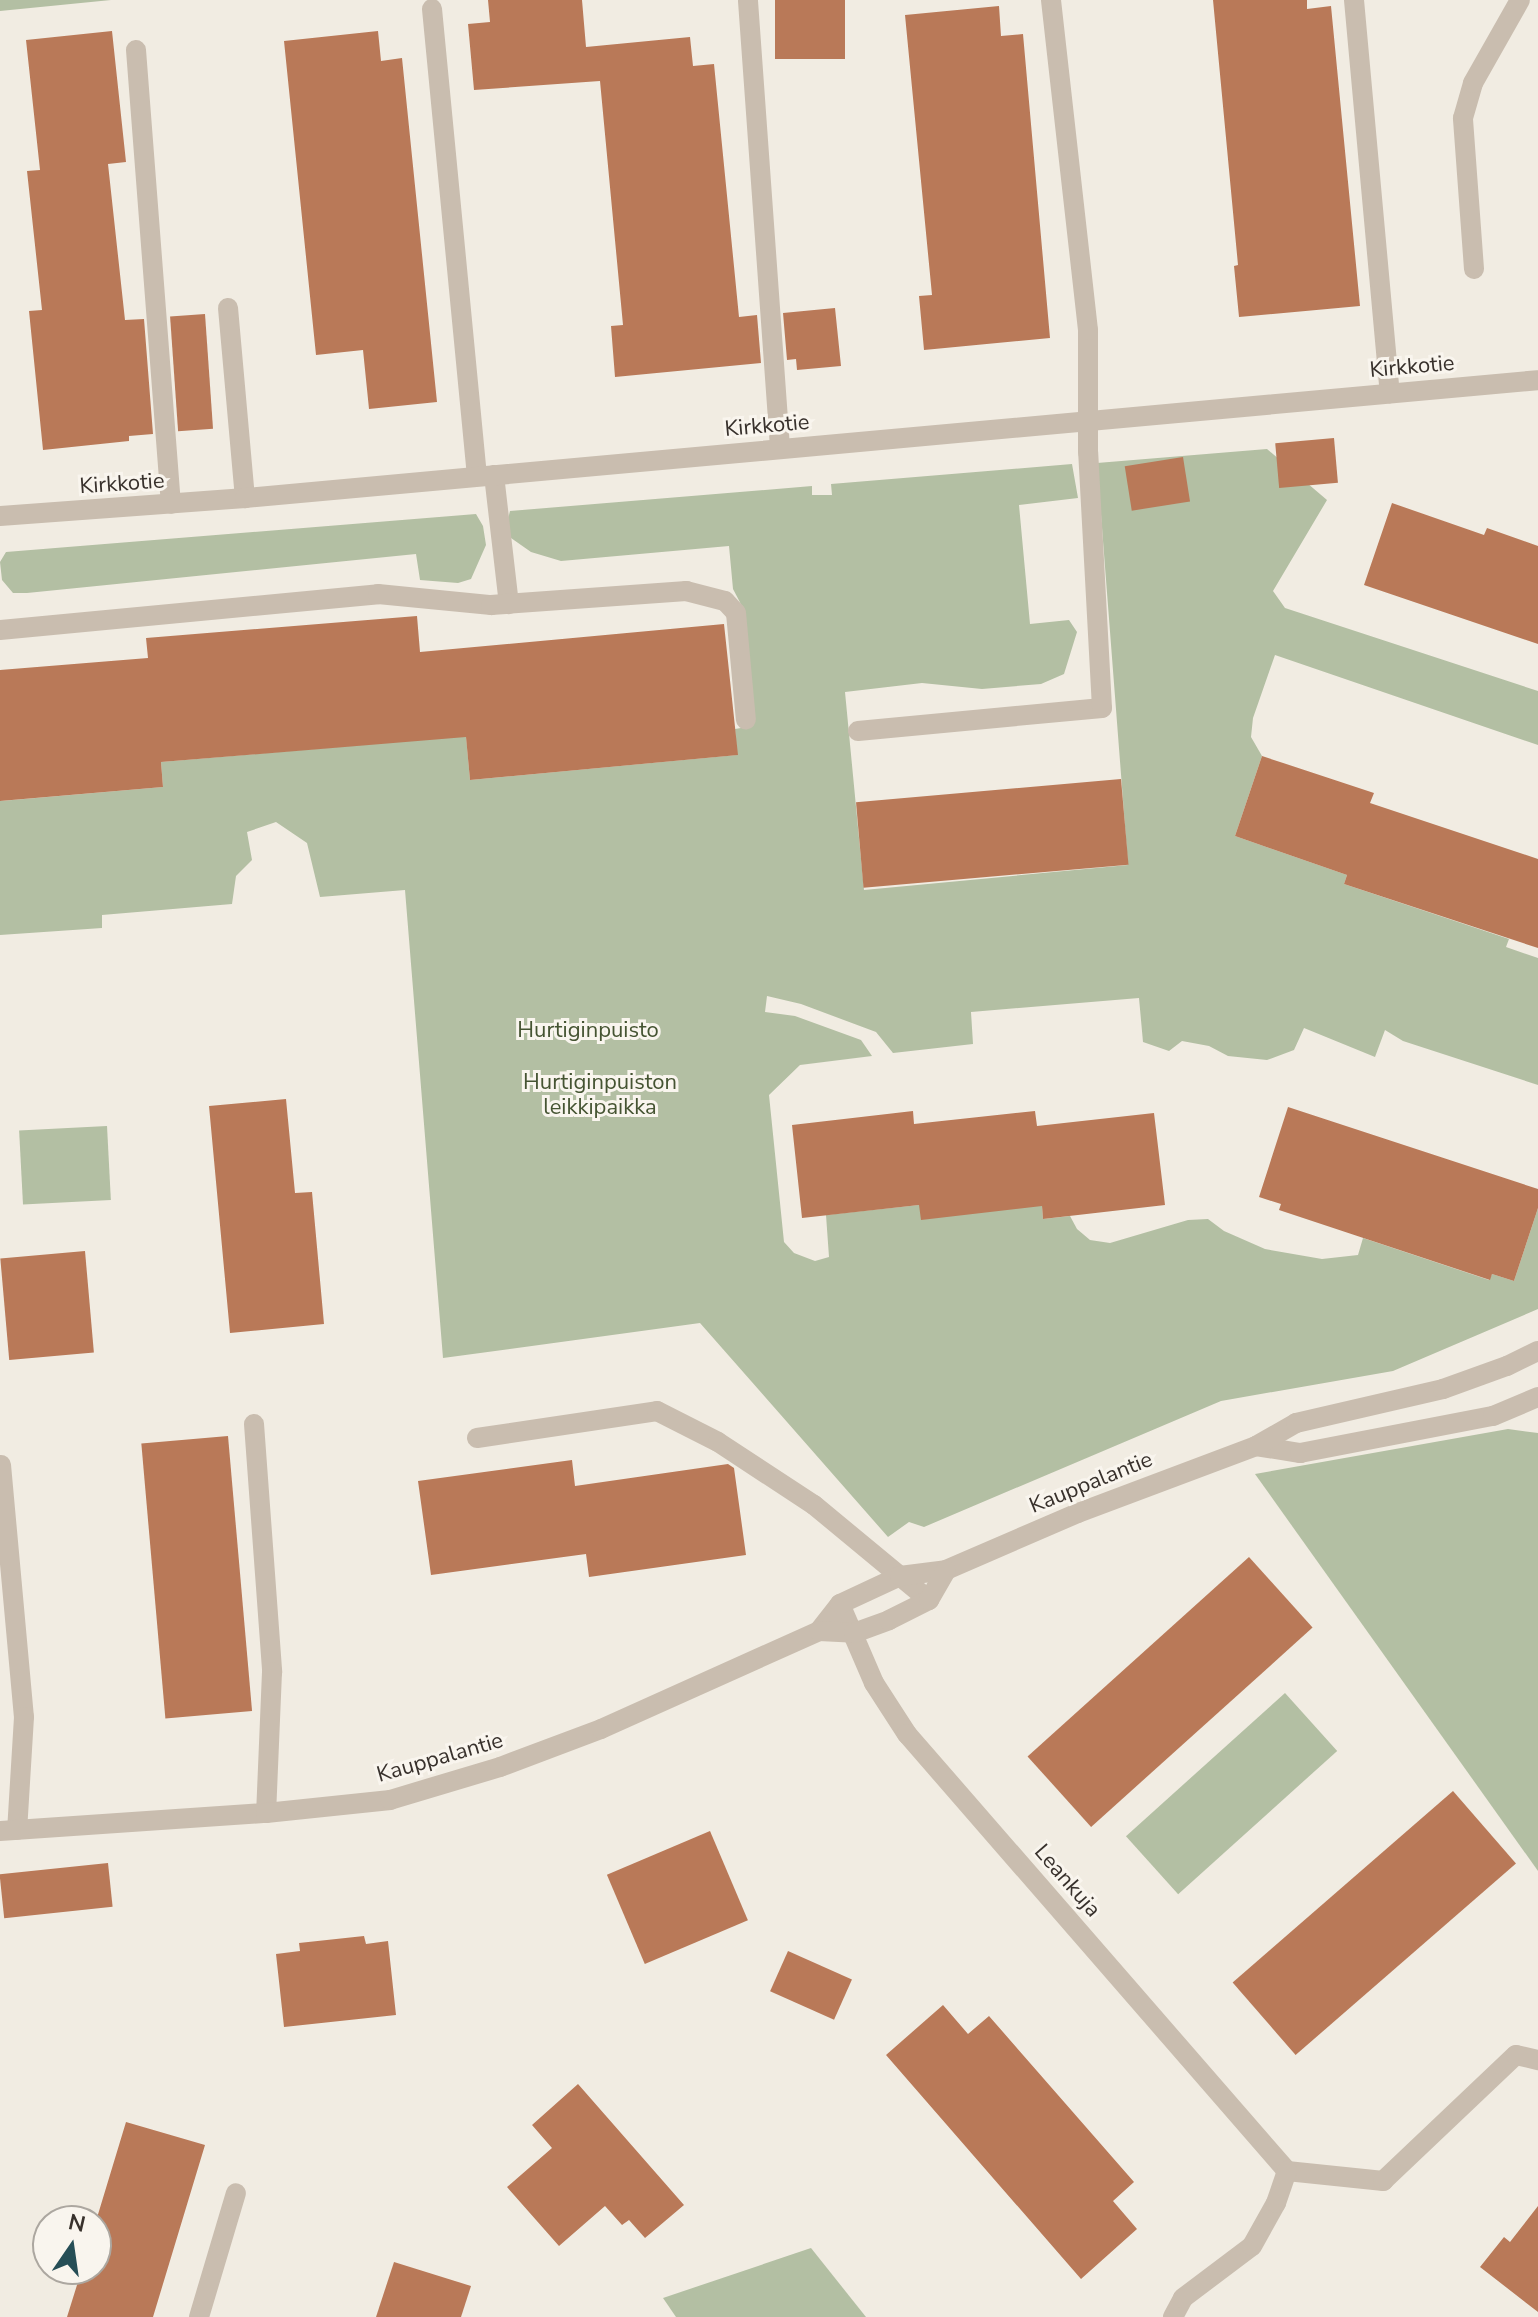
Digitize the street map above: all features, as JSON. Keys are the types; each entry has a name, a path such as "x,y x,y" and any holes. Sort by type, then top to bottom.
{"street":[{"path":"858,731 1102,708 1087,421 1088,330 1051,0"},
{"path":"1354,0 1390,393"},
{"path":"1474,269 1463,118 1473,83 1520,0"},
{"path":"748,1 780,449"},
{"path":"432,9 485,476 509,604"},
{"path":"136,50 171,504"},
{"path":"228,308 245,498"},
{"name":"Kirkkotie","path":"0,516 245,498 1538,380"},
{"path":"0,630 378,594 509,604 686,591 725,601 736,613 746,720"},
{"name":"Kauppalantie","path":"819,1631 840,1604 900,1576 946,1570 1078,1513 1256,1446 1296,1423 1443,1389 1507,1366 1538,1351"},
{"name":"Kauppalantie","path":"1256,1446 1300,1453 1493,1416 1538,1397"},
{"path":"477,1438 657,1411 718,1442 814,1505 929,1600 946,1570"},
{"path":"254,1424 272,1672 266,1813"},
{"path":"1,1465 24,1717 9,1830"},
{"name":"Kauppalantie","path":"9,1830 266,1813 390,1800 500,1767 601,1729 819,1631 854,1633 929,1600"},
{"name":"Leankuja","path":"840,1604 874,1683 907,1734 1287,2171"},
{"path":"1173,2317 1183,2298 1252,2246 1276,2203 1287,2171 1383,2181 1516,2055 1538,2060"},
{"path":"199,2317 236,2193"}],"green space":[{"path":"0,0 111,0 0,11"},
{"path":"1267,449 1327,500 1273,591 1285,608 1538,691 1538,745 1275,655 1253,718 1251,737 1262,756 1235,836 1347,875 1344,884 1509,939 1506,947 1538,958 1538,1085 1403,1041 1385,1030 1375,1057 1304,1028 1294,1050 1267,1060 1228,1056 1209,1046 1182,1041 1169,1051 1143,1042 1139,998 971,1012 973,1044 893,1053 876,1032 801,1004 767,996 765,1012 795,1016 861,1040 872,1056 800,1065 769,1095 784,1242 794,1253 815,1261 829,1257 826,1215 919,1205 1042,1206 1043,1219 1070,1216 1077,1229 1090,1240 1110,1243 1188,1220 1208,1219 1224,1231 1265,1249 1322,1259 1358,1255 1363,1238 1489,1280 1492,1274 1514,1281 1538,1208 1538,1309 1393,1371 1221,1401 924,1527 909,1522 888,1537 700,1323 443,1358 405,890 320,897 307,843 276,822 247,832 252,860 236,876 232,904 102,915 102,928 0,935 0,790 1,801 163,787 161,762 466,736 470,780 737,755 735,729 753,726 744,610 733,589 729,546 561,561 531,552 511,538 507,523 510,511 812,486 812,495 832,495 831,484 1072,464 1078,498 1019,505 1030,624 1069,620 1077,632 1064,674 1041,684 982,689 922,683 845,692 864,890 1128,865 1097,463"},
{"path":"476,514 483,526 486,545 471,579 458,583 420,580 416,554 27,593 13,593 2,580 0,562 6,552"},
{"path":"107,1126 111,1200 23,1205 19,1131"},
{"path":"1508,1429 1538,1433 1538,1871 1255,1474"},
{"path":"1285,1693 1337,1751 1178,1894 1126,1836"},
{"path":"811,2248 866,2317 676,2317 663,2298"}],"building":[{"path":"488,0 582,0 586,47 690,37 693,66 714,64 739,317 757,315 761,363 615,377 611,326 623,325 600,81 474,90 468,24 490,22"},
{"path":"775,0 845,0 845,59 775,59"},
{"path":"1213,0 1307,0 1307,9 1331,6 1360,306 1239,317 1234,266 1238,265"},
{"path":"999,6 1001,36 1023,34 1050,338 924,350 919,296 932,295 905,15"},
{"path":"112,31 126,162 108,164 125,320 144,319 153,434 129,436 129,441 43,450 29,311 42,310 27,171 40,170 26,40"},
{"path":"378,31 381,61 402,58 437,402 369,409 363,350 316,355 284,41"},
{"path":"835,308 841,366 797,370 796,359 787,360 783,313"},
{"path":"205,314 213,429 178,431 170,316"},
{"path":"1334,438 1338,483 1279,488 1275,443"},
{"path":"1183,457 1190,501 1132,511 1125,466"},
{"path":"1392,503 1484,535 1487,528 1538,546 1538,644 1364,585"},
{"path":"417,616 420,652 724,624 738,755 470,780 466,737 161,762 163,787 0,801 0,670 148,658 146,638"},
{"path":"1262,756 1374,793 1370,803 1538,859 1538,948 1344,884 1347,875 1235,836"},
{"path":"1121,779 1128,865 864,888 856,802"},
{"path":"286,1099 295,1193 312,1192 324,1324 230,1333 209,1106"},
{"path":"1288,1107 1538,1189 1538,1208 1514,1281 1492,1274 1490,1280 1279,1210 1281,1204 1259,1197"},
{"path":"913,1111 914,1124 1035,1111 1037,1126 1154,1113 1165,1205 1043,1219 1042,1206 921,1220 919,1205 802,1218 792,1125"},
{"path":"85,1251 94,1353 9,1360 0,1258"},
{"path":"228,1436 252,1711 165,1719 141,1444"},
{"path":"572,1460 575,1486 728,1464 734,1468 746,1555 589,1577 586,1554 431,1575 418,1481"},
{"path":"1249,1557 1313,1628 1091,1827 1028,1756"},
{"path":"1453,1791 1516,1863 1296,2055 1233,1983"},
{"path":"710,1831 748,1920 645,1964 607,1875"},
{"path":"108,1863 113,1907 4,1918 0,1874"},
{"path":"364,1936 366,1944 388,1941 396,2015 284,2027 276,1954 300,1951 299,1943"},
{"path":"788,1951 852,1979 834,2020 770,1991"},
{"path":"943,2005 968,2034 989,2016 1134,2182 1113,2201 1137,2229 1081,2279 886,2055"},
{"path":"578,2084 684,2205 645,2238 629,2220 622,2225 605,2206 559,2246 507,2187 552,2148 532,2125"},
{"path":"126,2122 205,2145 153,2317 67,2317 77,2285 112,2285 112,2205 101,2205"},
{"path":"1538,2206 1538,2312 1480,2267 1504,2237 1510,2242"},
{"path":"394,2262 471,2286 461,2317 376,2317"}],"park label":[{"name":"Hurtiginpuisto","path":"588,1031"},
{"name":"Hurtiginpuiston leikkipaikka","path":"600,1094"}]}
